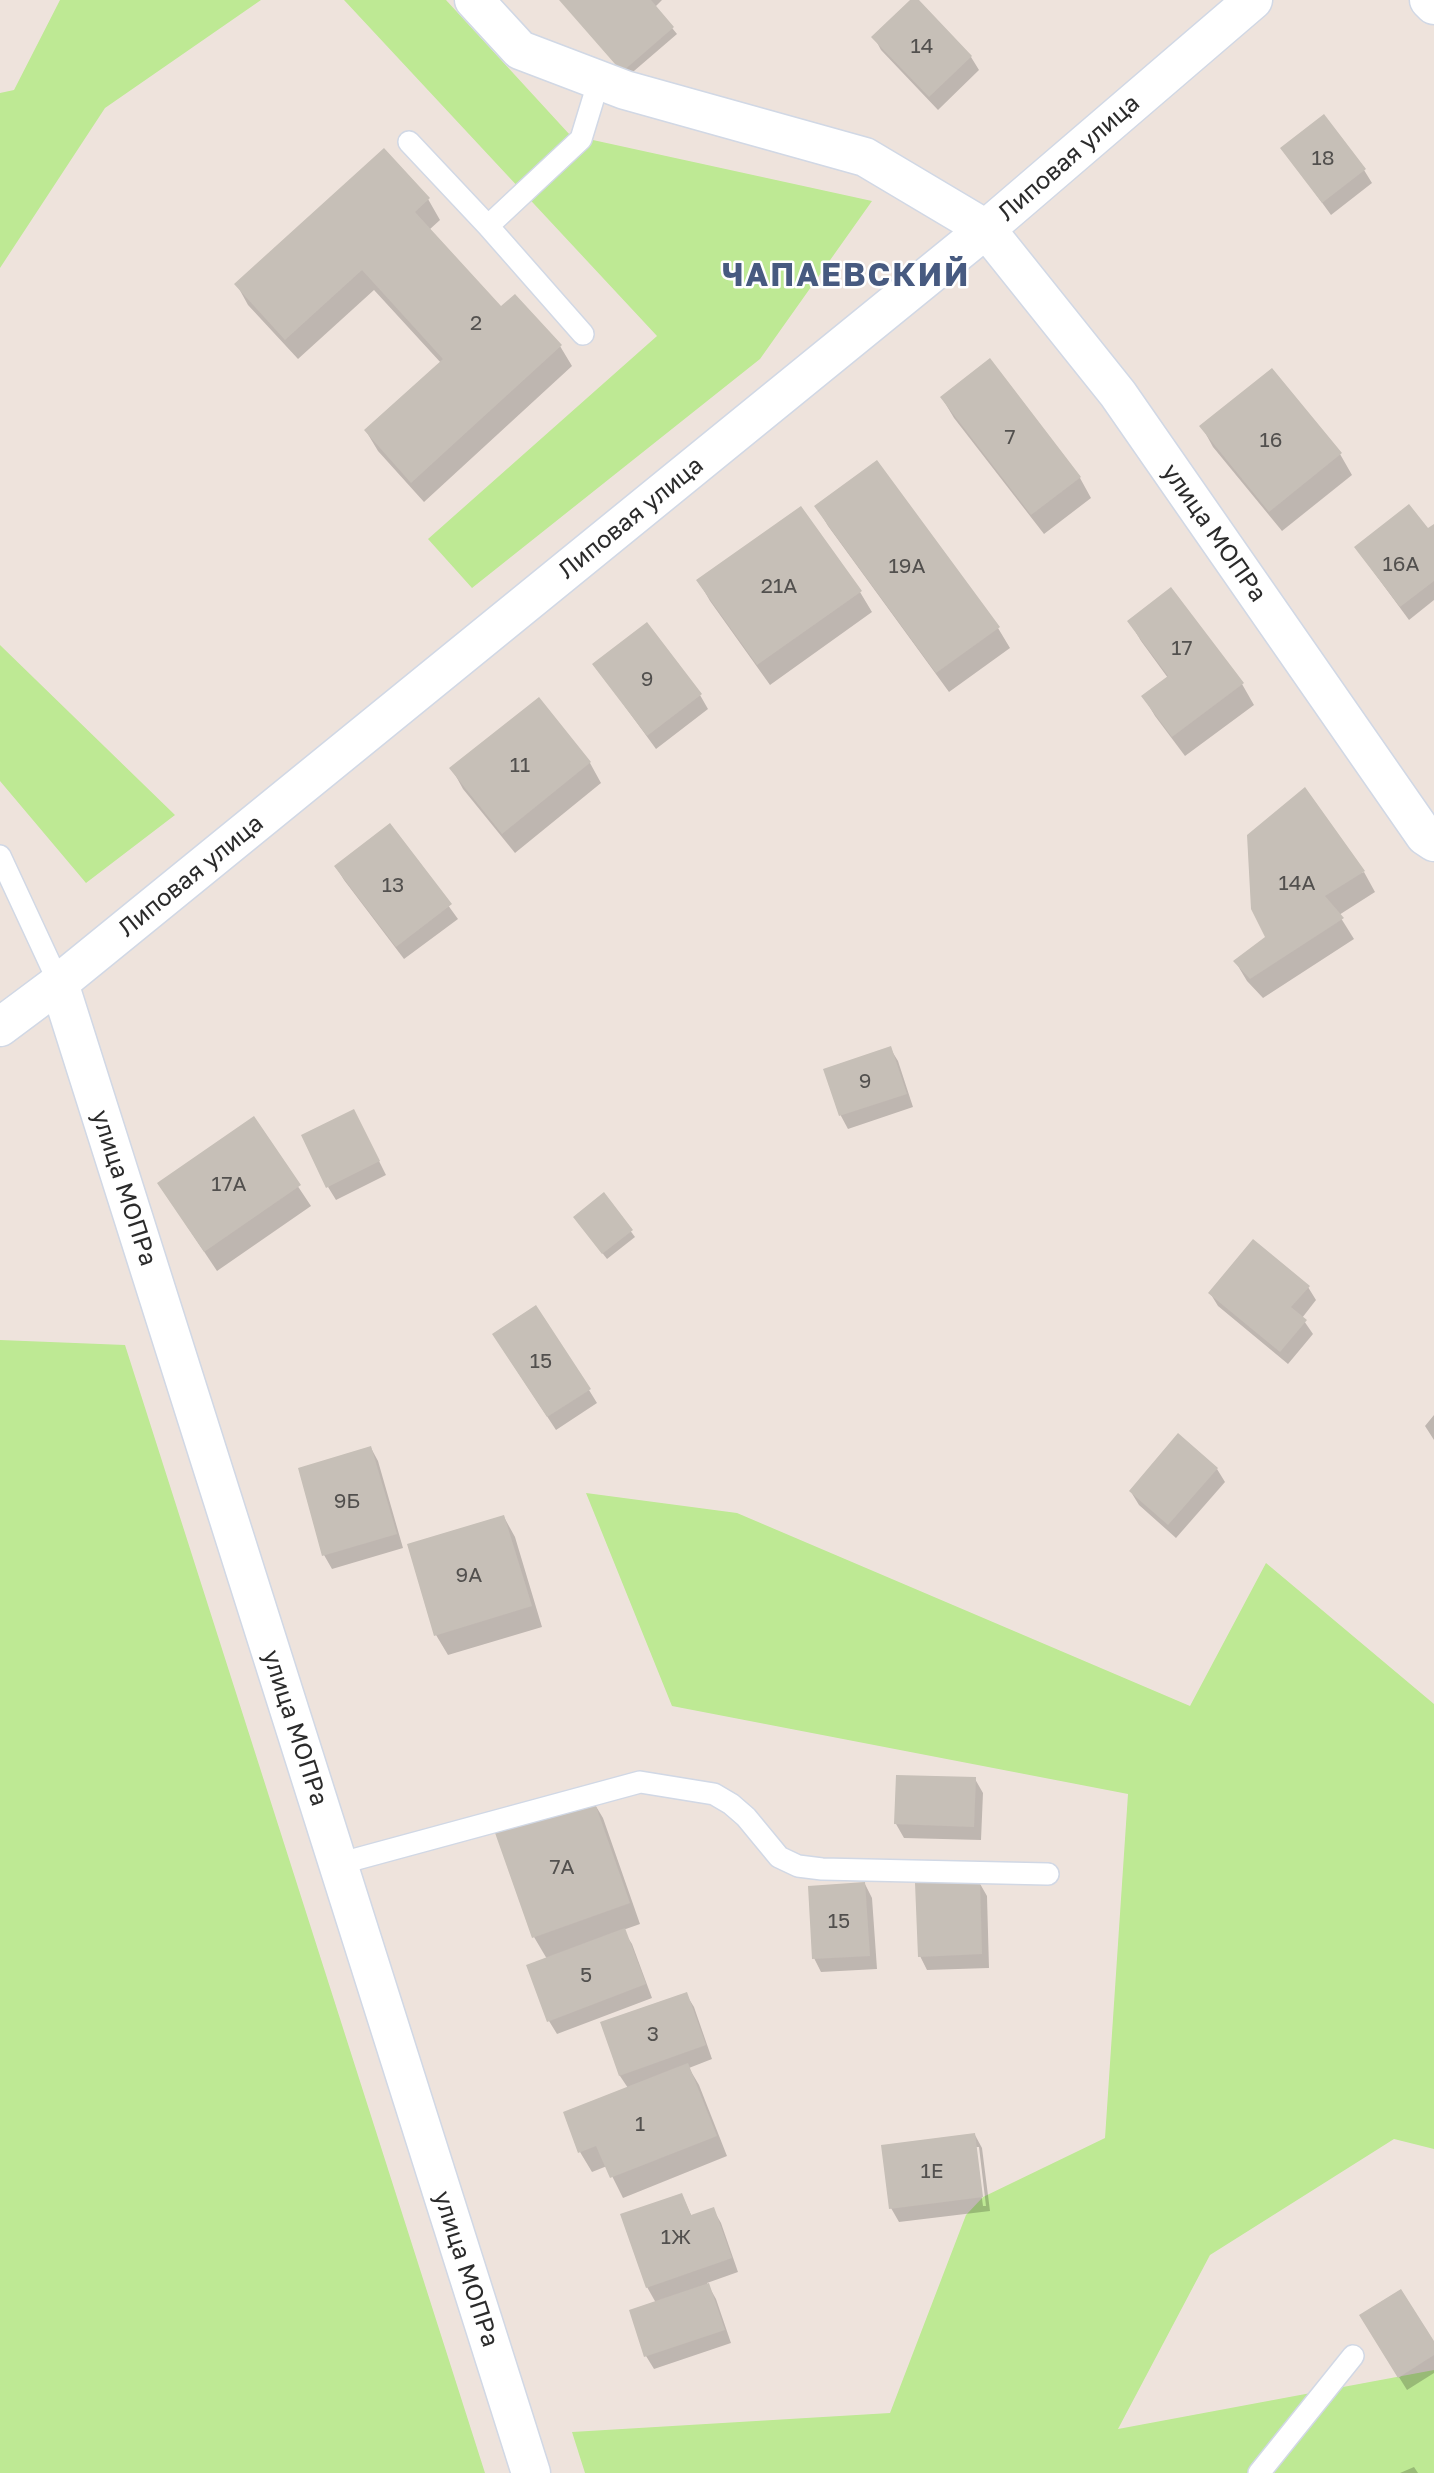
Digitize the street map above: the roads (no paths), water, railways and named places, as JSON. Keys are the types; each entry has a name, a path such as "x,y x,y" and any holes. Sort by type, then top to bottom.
{"street":[{"path":"474,0 520,50 625,90 865,157 986,229"},
{"name":"Липовая улица","path":"0,1027 59,983 986,229 1254,0"},
{"path":"1429,0 1434,5"},
{"name":"улица МОПРа","path":"986,229 1118,394 1425,836 1434,842"},
{"name":"улица МОПРа","path":"59,983 531,2473"}],"lane":[{"path":"488,226 581,139 598,80"},
{"path":"409,142 488,226 583,334"},
{"path":"0,856 59,983"},
{"path":"338,1864 640,1782 714,1794 746,1817 779,1857 798,1866 822,1869 1048,1874"},
{"path":"1259,2473 1353,2356"}],"district":[{"name":"ЧАПАЕВСКИЙ","path":"846,276"}]}
